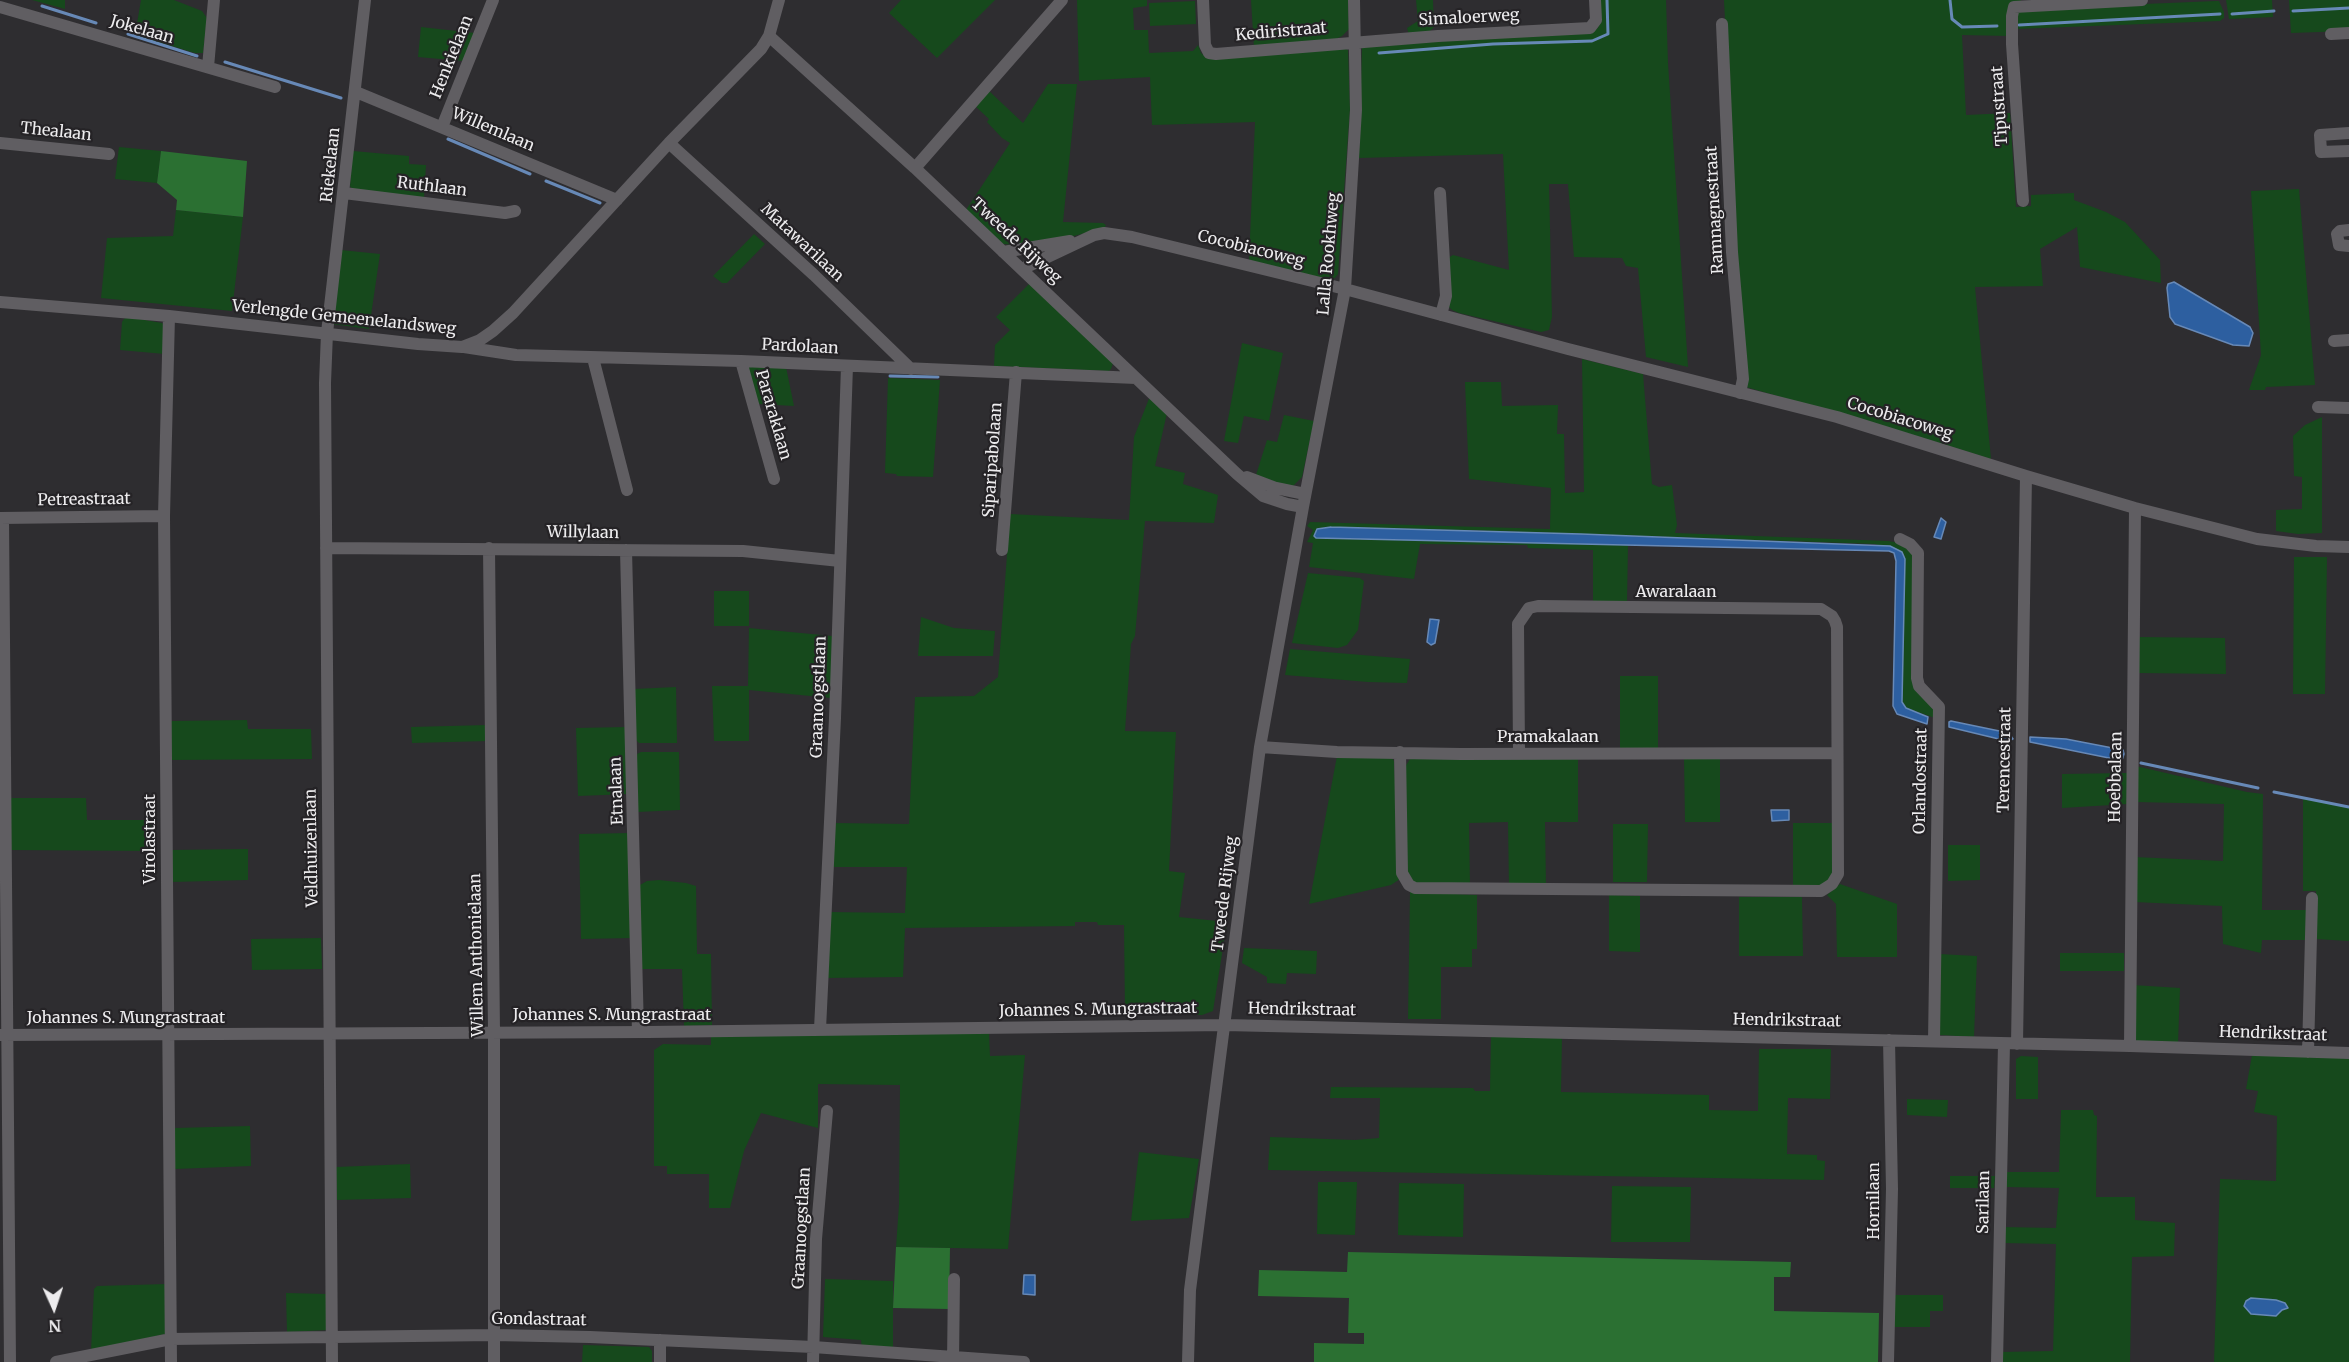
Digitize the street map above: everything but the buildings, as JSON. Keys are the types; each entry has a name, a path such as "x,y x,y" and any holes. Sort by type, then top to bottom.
{"street":[{"path":"207,67 214,0"},
{"name":"Riekelaan","path":"327,333 365,0"},
{"name":"Henkielaan","path":"442,127 493,0"},
{"path":"769,36 779,0"},
{"path":"915,168 1062,0"},
{"name":"Kediristraat","path":"1203,0 1206,45 1209,53 1356,42"},
{"name":"Lalla Rookhweg","path":"1304,501 1345,289 1356,110 1354,0"},
{"name":"Simaloerweg","path":"1356,42 1590,28 1596,20 1595,0"},
{"path":"2022,4 2142,0"},
{"name":"Tipustraat","path":"2022,4 2012,16 2012,45 2023,201"},
{"name":"Jokelaan","path":"0,7 275,87"},
{"name":"Ramnagnestraat","path":"1722,24 1732,252 1743,379 1740,393"},
{"path":"2331,34 2349,33"},
{"name":"Verlengde Gemeenelandsweg","path":"0,302 170,316 418,344 462,346 487,336 513,313 669,143 761,49 769,36"},
{"name":"Tweede Rijweg","path":"769,36 915,168 1237,474 1263,496 1287,504 1304,501 1260,747 1190,1290 1188,1362"},
{"name":"Willemlaan","path":"356,92 617,200"},
{"path":"2349,133 2320,135 2321,152 2349,151"},
{"name":"Thealaan","path":"0,143 109,154"},
{"name":"Matawarilaan","path":"669,143 814,275 911,369"},
{"name":"Ruthlaan","path":"344,193 505,213 515,211"},
{"path":"1440,193 1446,296 1441,315"},
{"path":"2349,230 2340,231 2337,234 2339,245 2349,246"},
{"name":"Cocobiacoweg","path":"1003,252 1104,234 1132,237 1345,289 1568,350 1837,417 2135,508 2268,542 2349,547"},
{"name":"Cocobiacoweg","path":"1022,269 1087,238"},
{"name":"Virolastraat","path":"170,316 164,516 171,1362"},
{"name":"Veldhuizenlaan","path":"327,333 324,425 331,1033 332,1362"},
{"path":"2334,341 2349,340"},
{"name":"Pardolaan","path":"462,346 516,355 741,361 1136,378"},
{"path":"592,358 627,490"},
{"name":"Pararaklaan","path":"741,361 774,479"},
{"name":"Graanoogstlaan","path":"820,1029 835,718 848,366"},
{"name":"Siparipabolaan","path":"1002,550 1016,372"},
{"path":"2318,407 2349,408"},
{"name":"Terencestraat","path":"2017,1044 2026,476"},
{"name":"Hoebbalaan","path":"2130,1046 2135,508"},
{"name":"Petreastraat","path":"2,518 164,516"},
{"path":"2,518 4,1035 10,1362"},
{"name":"Orlandostraat","path":"1900,539 1910,544 1918,553 1917,678 1919,686 1939,707 1934,1041"},
{"name":"Willylaan","path":"326,548 743,551 840,561"},
{"name":"Willem Anthonielaan","path":"489,548 494,1032 494,1362"},
{"name":"Etnalaan","path":"626,550 638,1032"},
{"name":"Awaralaan","path":"1400,752 1402,873 1409,885 1415,888 1816,892 1832,884 1838,874 1837,627 1835,621 1821,609 1538,606 1529,608 1518,624 1519,753"},
{"name":"Pramakalaan","path":"1260,747 1337,752 1461,754 1836,753"},
{"path":"2308,1052 2312,898"},
{"name":"Hendrikstraat","path":"1225,1025 2349,1053"},
{"name":"Johannes S. Mungrastraat","path":"4,1035 638,1032 1225,1025"},
{"name":"Hornilaan","path":"1888,1362 1892,1189 1889,1040"},
{"name":"Sarilaan","path":"1997,1362 2004,1044"},
{"name":"Graanoogstlaan","path":"813,1362 816,1239 826,1111"},
{"path":"953,1360 954,1279"},
{"name":"Gondastraat","path":"56,1362 171,1339 494,1335 813,1347 953,1360 1024,1362"},
{"path":"660,1340 660,1362"}],"green space":[{"path":"32,0 65,0 65,9"},
{"path":"141,0 174,0 202,11 207,18 203,53 195,53 135,35"},
{"path":"901,0 995,0 937,58 889,13"},
{"path":"1077,0 1147,0 1147,6 1133,8 1134,30 1148,30 1149,53 1193,51 1198,45 1201,53 1206,57 1344,48 1348,50 1350,109 1338,274 1335,278 1330,280 1249,260 1255,122 1152,125 1150,77 1079,81"},
{"path":"1251,0 1348,0 1349,29 1336,39 1254,48"},
{"path":"1416,0 1433,0 1434,27 1429,32 1409,35 1407,28 1418,21"},
{"path":"1598,0 1666,0 1688,367 1646,357 1638,268 1626,266 1622,258 1574,257 1568,184 1549,184 1552,317 1549,330 1541,332 1459,313 1449,307 1448,258 1453,255 1509,270 1503,154 1359,158 1362,46 1593,31 1598,28 1599,23"},
{"path":"1724,0 2021,0 2009,36 1962,35 1966,115 2010,113 2016,207 2031,206 2031,195 2074,193 2074,200 2125,222 2160,260 2161,283 2080,267 2077,227 2040,249 2043,286 1975,287 1991,459 1746,387 1737,261"},
{"path":"2226,0 2272,0 2273,17 2229,19"},
{"path":"2289,0 2349,0 2349,31 2291,33"},
{"path":"1195,1 1196,24 1150,26 1149,3"},
{"path":"2219,1 2224,12 2224,18 2220,21 2016,29 2017,13 2025,9"},
{"path":"421,27 475,33 463,61 418,57"},
{"path":"1048,84 1077,84 1063,222 1106,225 1104,228 1070,237 1017,245 1003,244 966,210 1010,143 1002,138 987,122 989,119 974,105 988,90 1023,123"},
{"path":"119,147 161,151 157,183 115,179"},
{"path":"161,151 247,161 243,217 176,210 177,200 157,183"},
{"path":"353,151 409,156 409,164 426,165 424,198 352,189 350,186"},
{"path":"2299,189 2315,385 2249,390 2261,355 2251,191"},
{"path":"176,210 243,217 232,311 101,298 107,238 173,236"},
{"path":"754,234 765,244 727,283 722,283 713,276"},
{"path":"341,250 380,254 369,329 331,324"},
{"path":"1031,282 1113,363 1109,371 994,366 995,345 1010,330 996,317"},
{"path":"128,317 162,323 165,326 165,354 120,350 122,322"},
{"path":"1242,343 1283,353 1269,421 1244,416 1238,443 1224,441"},
{"path":"1582,359 1643,374 1652,484 1659,487 1672,485 1677,525 1675,533 1888,541 1900,543 1913,551 1914,676 1936,707 1935,718 1906,708 1902,702 1904,555 1875,544 1464,530 1331,527 1317,529 1316,538 1628,545 1627,603 1593,602 1593,550 1528,548 1527,545 1420,544 1414,579 1309,567 1313,543 1307,542 1313,530 1307,526 1310,522 1550,529 1551,488 1469,479 1465,382 1501,382 1502,406 1558,405 1557,434 1564,434 1565,493 1584,492"},
{"path":"747,366 786,367 794,406 759,404 755,400"},
{"path":"888,378 940,380 933,477 897,476 885,473"},
{"path":"1150,396 1167,413 1155,466 1185,473 1183,484 1218,495 1214,523 1145,521 1135,636 1131,644 1125,731 1176,732 1169,871 1185,873 1179,917 1227,922 1213,1011 1202,1015 1125,1013 1124,925 1098,925 1097,922 1075,922 1075,926 905,928 903,977 826,978 828,912 905,913 907,867 830,867 832,823 909,824 915,697 974,696 998,677 1010,514 1129,520 1134,437"},
{"path":"1284,415 1314,421 1302,477 1293,486 1286,486 1256,475 1267,440 1277,442"},
{"path":"2322,417 2322,533 2298,534 2276,531 2276,510 2302,509 2302,477 2294,476 2293,436 2305,425"},
{"path":"2294,557 2327,557 2325,694 2293,694"},
{"path":"1308,573 1360,578 1364,581 1358,630 1347,645 1338,648 1292,643"},
{"path":"714,591 749,591 749,626 714,626"},
{"path":"921,617 954,628 995,631 993,656 918,656"},
{"path":"749,628 832,636 831,698 749,690 749,741 714,741 712,686 748,686"},
{"path":"2139,637 2225,638 2226,674 2138,673"},
{"path":"1290,649 1410,659 1407,683 1285,675"},
{"path":"1620,676 1658,676 1658,748 1620,748"},
{"path":"676,687 677,743 639,743 636,740 634,689"},
{"path":"247,720 248,729 311,729 312,759 170,760 170,721"},
{"path":"487,725 488,741 412,743 411,727"},
{"path":"627,727 629,794 578,796 576,728"},
{"path":"641,752 679,752 680,810 637,812 637,754"},
{"path":"1337,756 1390,756 1394,761 1400,879 1391,885 1309,904"},
{"path":"1578,756 1578,822 1545,822 1546,887 1509,887 1508,822 1469,823 1470,886 1426,886 1413,882 1405,869 1405,767 1410,759 1414,757"},
{"path":"1684,757 1720,757 1720,822 1685,822"},
{"path":"2136,766 2263,794 2262,910 2309,910 2308,940 2262,940 2261,953 2223,944 2222,906 2134,902 2134,857 2223,861 2224,804 2135,802"},
{"path":"2129,773 2128,804 2062,808 2062,774"},
{"path":"9,798 86,798 87,820 155,820 155,851 8,850"},
{"path":"2303,798 2349,807 2349,941 2315,939 2316,891 2303,891"},
{"path":"1793,823 1835,823 1836,874 1825,886 1793,889"},
{"path":"1613,824 1648,824 1647,882 1613,882"},
{"path":"631,833 633,938 581,939 579,834"},
{"path":"1948,845 1980,845 1980,880 1948,881"},
{"path":"248,849 248,880 171,882 171,850"},
{"path":"659,880 696,886 697,954 711,954 712,1025 684,1026 682,969 641,969 640,885 647,881"},
{"path":"1840,884 1897,904 1897,957 1837,957 1836,904 1827,895"},
{"path":"1410,892 1477,895 1477,949 1472,949 1472,967 1441,967 1441,1019 1408,1019"},
{"path":"1609,895 1640,896 1640,952 1609,951"},
{"path":"1739,897 1802,897 1803,956 1739,956"},
{"path":"321,938 322,969 252,970 251,939"},
{"path":"1244,948 1317,951 1316,974 1287,973 1286,984 1267,983 1267,977 1242,963"},
{"path":"2060,953 2124,953 2124,971 2060,971"},
{"path":"1939,954 1977,956 1974,1037 1940,1035"},
{"path":"2133,985 2180,988 2178,1044 2134,1041"},
{"path":"989,1033 990,1056 1025,1055 1008,1249 896,1247 899,1205 900,1085 818,1084 818,1128 761,1113 744,1151 730,1208 709,1208 709,1174 667,1174 667,1166 654,1166 654,1050 663,1044 711,1045 711,1036"},
{"path":"1491,1034 1562,1036 1561,1092 1709,1095 1709,1110 1758,1111 1759,1049 1831,1049 1830,1099 1788,1098 1787,1154 1817,1155 1817,1160 1825,1161 1824,1180 1268,1170 1270,1137 1355,1140 1379,1138 1380,1098 1330,1098 1331,1087 1473,1088 1475,1091 1490,1091"},
{"path":"2252,1055 2349,1058 2349,1362 2214,1362 2220,1179 2276,1181 2277,1116 2254,1112 2258,1091 2246,1089"},
{"path":"2021,1056 2038,1057 2038,1099 2016,1099 2016,1059"},
{"path":"1907,1099 1948,1100 1947,1117 1907,1115"},
{"path":"2061,1110 2093,1110 2094,1115 2097,1116 2096,1197 2135,1197 2135,1220 2175,1223 2174,1256 2132,1257 2130,1362 2001,1362 2001,1352 2053,1351 2056,1244 2002,1243 2002,1227 2056,1228 2059,1188 2005,1187 2005,1172 2059,1172"},
{"path":"250,1126 251,1166 175,1169 175,1128"},
{"path":"1139,1152 1199,1159 1189,1218 1131,1221"},
{"path":"410,1164 411,1198 337,1200 336,1167"},
{"path":"1950,1176 1995,1176 1994,1188 1950,1188"},
{"path":"1318,1182 1357,1182 1355,1235 1317,1234"},
{"path":"1399,1183 1464,1184 1463,1237 1398,1235"},
{"path":"1612,1186 1691,1187 1690,1242 1611,1242"},
{"path":"896,1247 950,1248 949,1309 893,1308"},
{"path":"1348,1252 1791,1262 1790,1277 1774,1277 1774,1311 1879,1313 1878,1362 1314,1362 1314,1343 1364,1344 1364,1333 1348,1333 1349,1298 1258,1296 1259,1270 1347,1272"},
{"path":"825,1279 893,1281 893,1350 862,1347 861,1340 823,1337"},
{"path":"167,1284 165,1334 91,1351 94,1289 97,1286"},
{"path":"286,1293 327,1294 328,1330 287,1332"},
{"path":"1893,1295 1943,1295 1943,1311 1930,1311 1930,1327 1893,1327"},
{"path":"583,1345 649,1347 652,1351 652,1362 582,1362"}],"water":[{"path":"2174,282 2250,327 2253,333 2249,346 2233,345 2175,324 2170,317 2167,288 2168,284"},
{"path":"1941,518 1946,522 1941,539 1934,537"},
{"path":"1331,527 1890,546 1902,552 1905,559 1902,702 1906,708 1928,717 1927,724 1897,714 1893,706 1896,561 1894,553 1889,551 1316,538 1314,536 1317,529"},
{"path":"1430,619 1439,620 1435,643 1431,645 1427,642"},
{"path":"1951,721 2009,733 2013,739 2003,740 1949,727"},
{"path":"2030,737 2066,739 2123,750 2124,754 2122,760 2119,760 2030,742"},
{"path":"1771,810 1789,810 1789,820 1772,821"},
{"path":"1024,1275 1035,1275 1035,1295 1023,1294"},
{"path":"2251,1298 2276,1300 2285,1303 2288,1308 2276,1316 2251,1314 2244,1306"}],"waterway":[{"path":"1379,53 1493,44 1592,41 1608,34 1607,0"},
{"path":"1950,0 1952,19 1962,27 1997,26"},
{"path":"42,6 96,23"},
{"path":"2293,11 2349,8"},
{"path":"2232,14 2274,11"},
{"path":"2019,25 2220,14"},
{"path":"128,34 197,56"},
{"path":"225,62 341,98"},
{"path":"448,139 530,174"},
{"path":"546,181 600,203"},
{"path":"890,376 938,377"},
{"path":"2141,763 2258,788"},
{"path":"2274,792 2349,807"}]}
